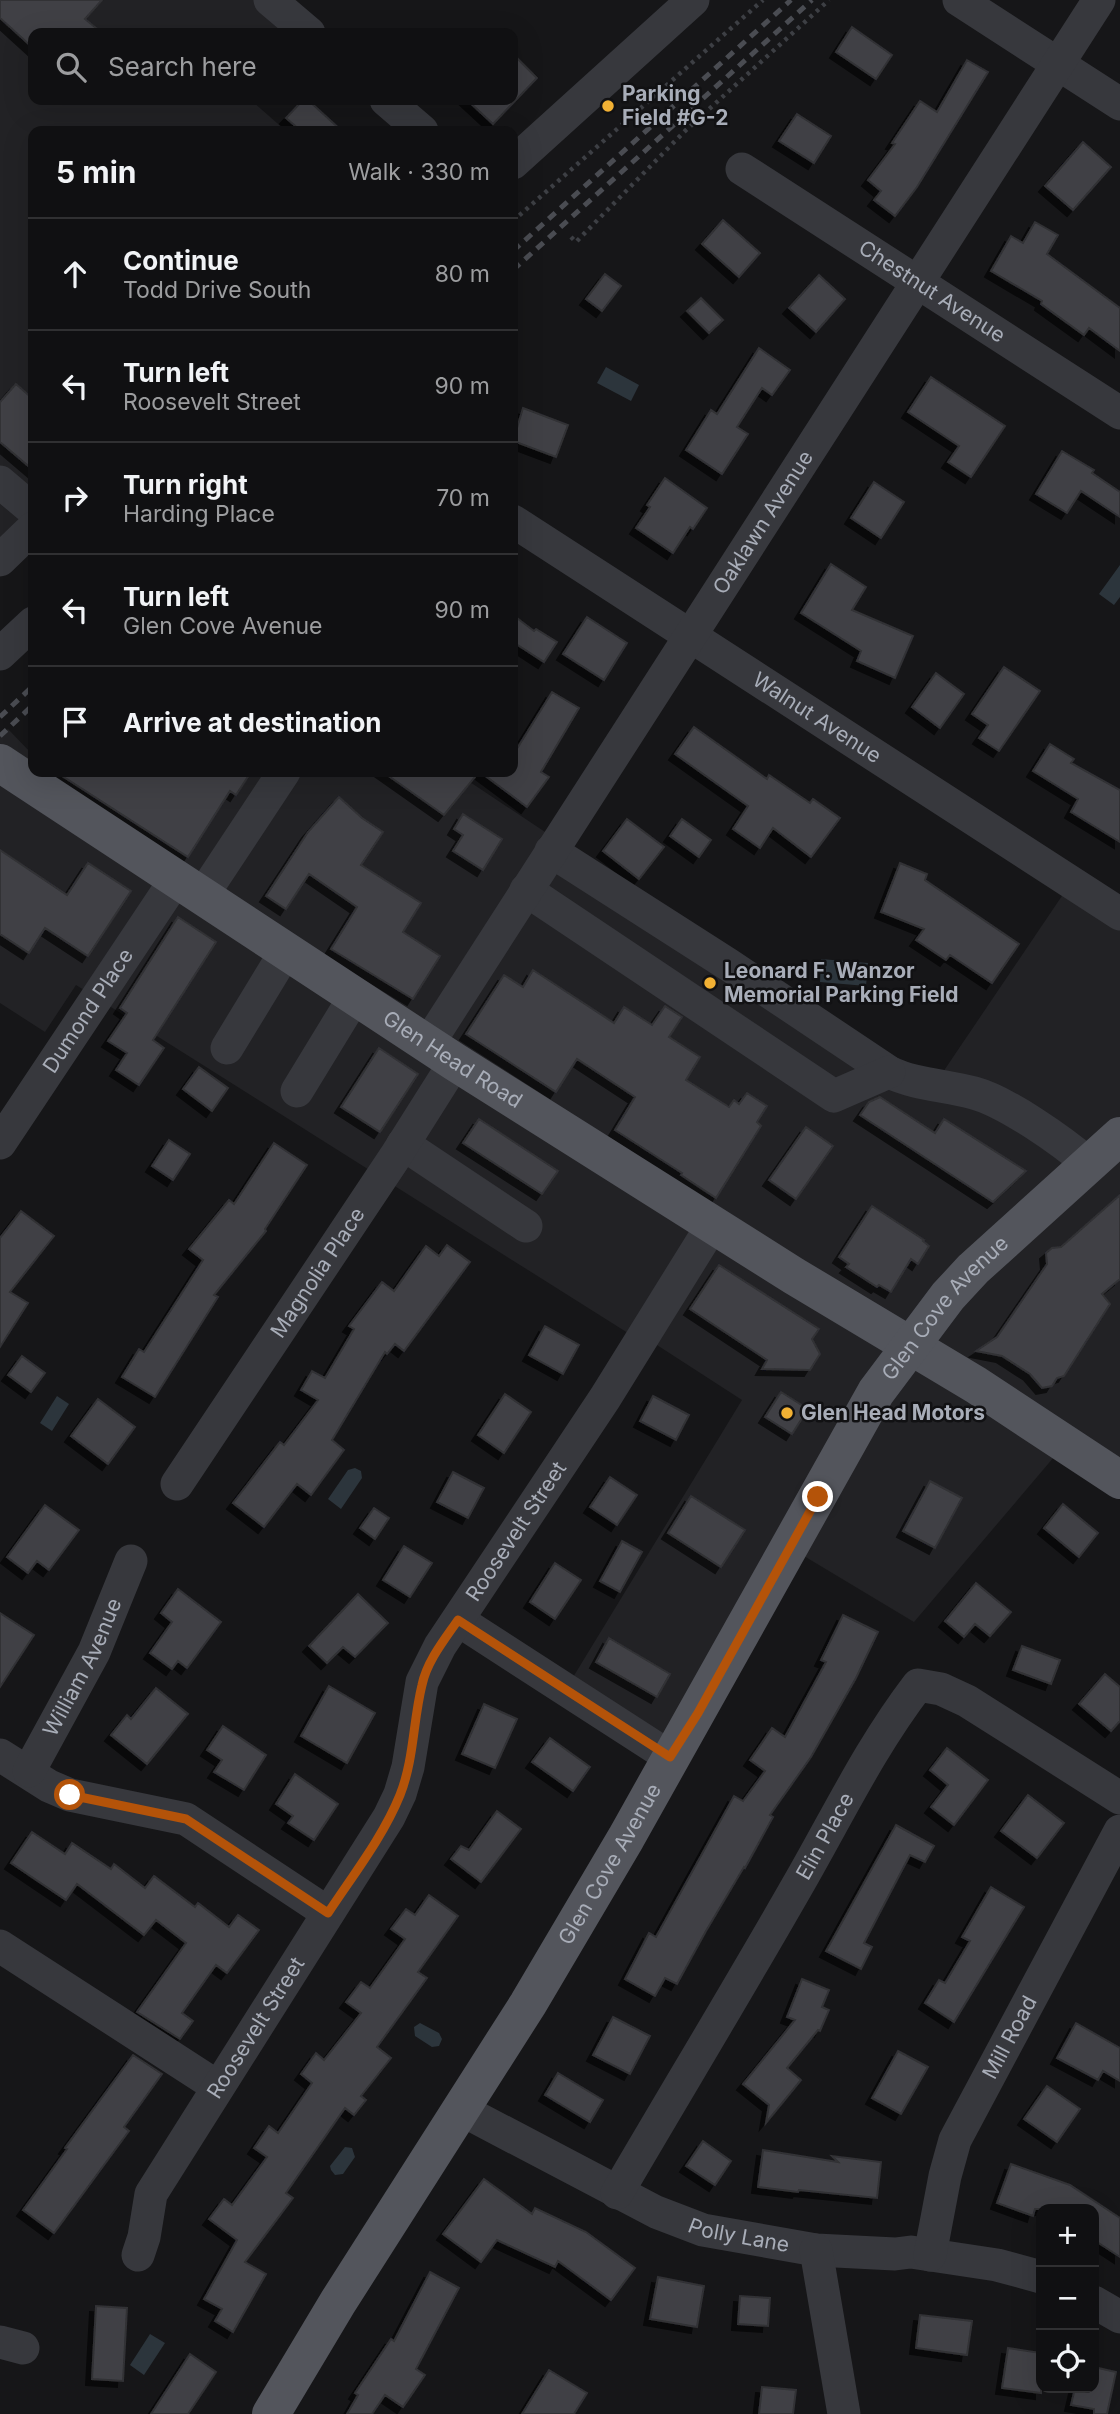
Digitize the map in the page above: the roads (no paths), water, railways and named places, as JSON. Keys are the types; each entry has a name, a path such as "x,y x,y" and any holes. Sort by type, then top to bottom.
{"main road":[{"name":"Glen Head Road","path":"30,777 189,888 442,1053 794,1276 976,1385 1120,1480"},
{"name":"Glen Cove Avenue","path":"271,2414 338,2302 535,1992 698,1713 876,1392 964,1278 1120,1136"}],"street":[{"path":"270,0 303,28"},
{"path":"518,158 693,0"},
{"path":"958,0 1120,104"},
{"name":"Oaklawn Avenue","path":"442,1053 526,890 1099,0"},
{"path":"392,105 416,126"},
{"name":"Chestnut Avenue","path":"742,169 1120,413"},
{"path":"0,482 28,506"},
{"name":"Walnut Avenue","path":"518,524 1120,914"},
{"path":"0,560 28,533"},
{"path":"0,654 28,628"},
{"name":"Dumond Place","path":"0,1143 189,888 280,777"},
{"path":"551,851 889,1072 912,1081 960,1089 992,1100 1066,1144 1089,1164"},
{"path":"526,890 834,1096 889,1072"},
{"path":"227,1048 286,951"},
{"path":"297,1091 355,996"},
{"name":"Magnolia Place","path":"177,1484 403,1144 442,1053"},
{"path":"403,1144 526,1226"},
{"name":"Roosevelt Street","path":"138,2255 144,2237 151,2194 389,1817 400,1794 408,1767 422,1682 440,1646 605,1398 713,1224"},
{"name":"William Avenue","path":"29,1771 94,1652 131,1561"},
{"path":"458,1620 670,1757"},
{"name":"Elin Place","path":"617,2193 804,1875 859,1772 894,1716 918,1685 941,1689 967,1701 1120,1798"},
{"path":"0,1755 50,1786 70,1795 186,1819 328,1913"},
{"name":"Mill Road","path":"930,2255 945,2175 955,2140 1120,1830"},
{"path":"0,1946 218,2087"},
{"name":"Polly Lane","path":"460,2109 656,2213 703,2230 816,2250 895,2254 911,2252 997,2265 1036,2276"},
{"path":"816,2250 844,2414"},
{"path":"1099,2305 1120,2317"}],"railway":[{"path":"518,246 791,0"},
{"path":"518,265 812,0"},
{"path":"0,717 28,691"},
{"path":"0,736 28,710"}],"place":[{"name":"Parking Field #G-2","path":"608,106"},
{"name":"Leonard F. Wanzor Memorial Parking Field","path":"710,983"},
{"name":"Glen Head Motors","path":"787,1413"}]}
